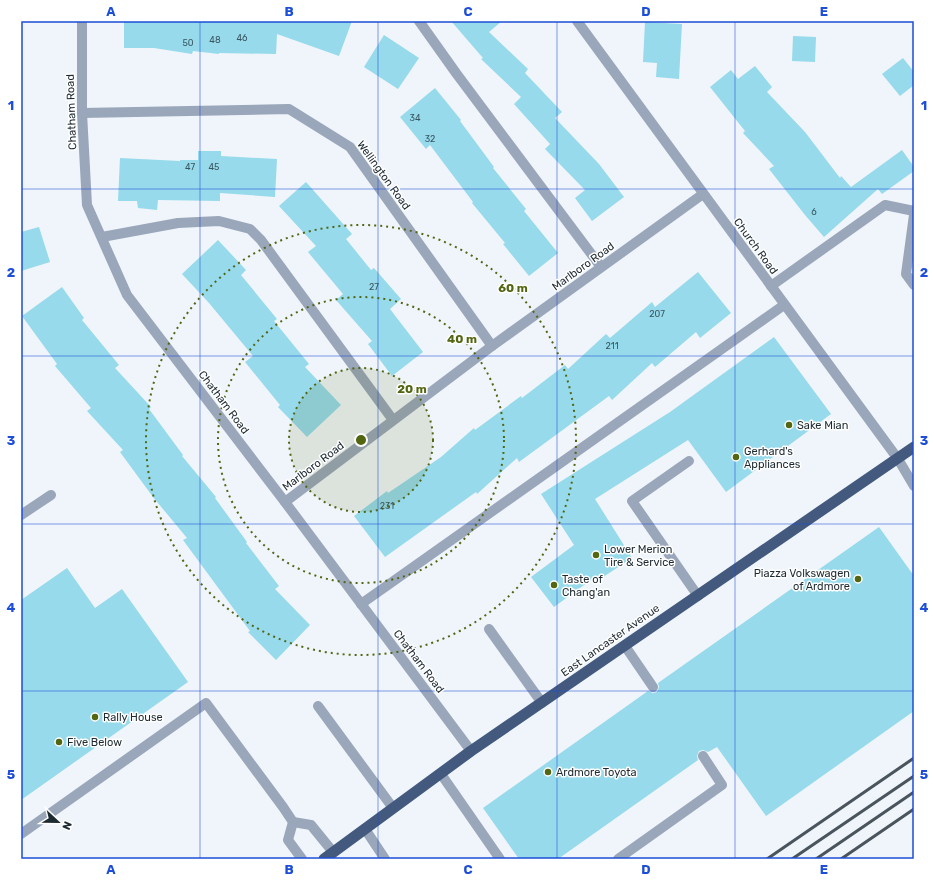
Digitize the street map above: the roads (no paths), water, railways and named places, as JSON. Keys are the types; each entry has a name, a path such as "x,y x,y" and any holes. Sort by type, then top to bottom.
{"highway":[{"name":"East Lancaster Avenue","path":"329,856 471,751 914,447"}],"street":[{"name":"Chatham Road","path":"82,21 82,112 87,205 127,295 285,502 471,751"},
{"path":"419,21 601,267"},
{"name":"Church Road","path":"578,21 784,305 898,459 914,486"},
{"name":"Wellington Road","path":"82,112 289,109 350,147 492,346"},
{"name":"Marlboro Road","path":"285,502 492,346 703,194"},
{"path":"771,286 885,205 914,211"},
{"path":"914,215 906,274 914,285"},
{"path":"102,237 178,223 219,221 250,229 261,240 393,420"},
{"path":"361,604 784,305"},
{"path":"689,461 632,501 698,596"},
{"path":"21,515 51,495"},
{"path":"490,629 542,703"},
{"path":"625,646 653,688"},
{"path":"21,834 206,703 293,822 311,826 329,856"},
{"path":"318,706 393,808"},
{"path":"618,859 722,785 704,756"},
{"path":"441,774 500,859"},
{"path":"293,822 288,840 302,859"},
{"path":"365,829 386,859"}],"railway":[{"path":"767,859 914,758"},
{"path":"792,859 914,776"},
{"path":"816,859 914,792"},
{"path":"841,859 914,809"}],"place":[{"name":"Sake Mian","path":"789,425"},
{"name":"Gerhard's Appliances","path":"736,457"},
{"name":"Lower Merion Tire & Service","path":"596,555"},
{"name":"Piazza Volkswagen of Ardmore","path":"858,579"},
{"name":"Taste of Chang'an","path":"554,585"},
{"name":"Rally House","path":"95,717"},
{"name":"Five Below","path":"59,742"},
{"name":"Ardmore Toyota","path":"548,772"}]}
